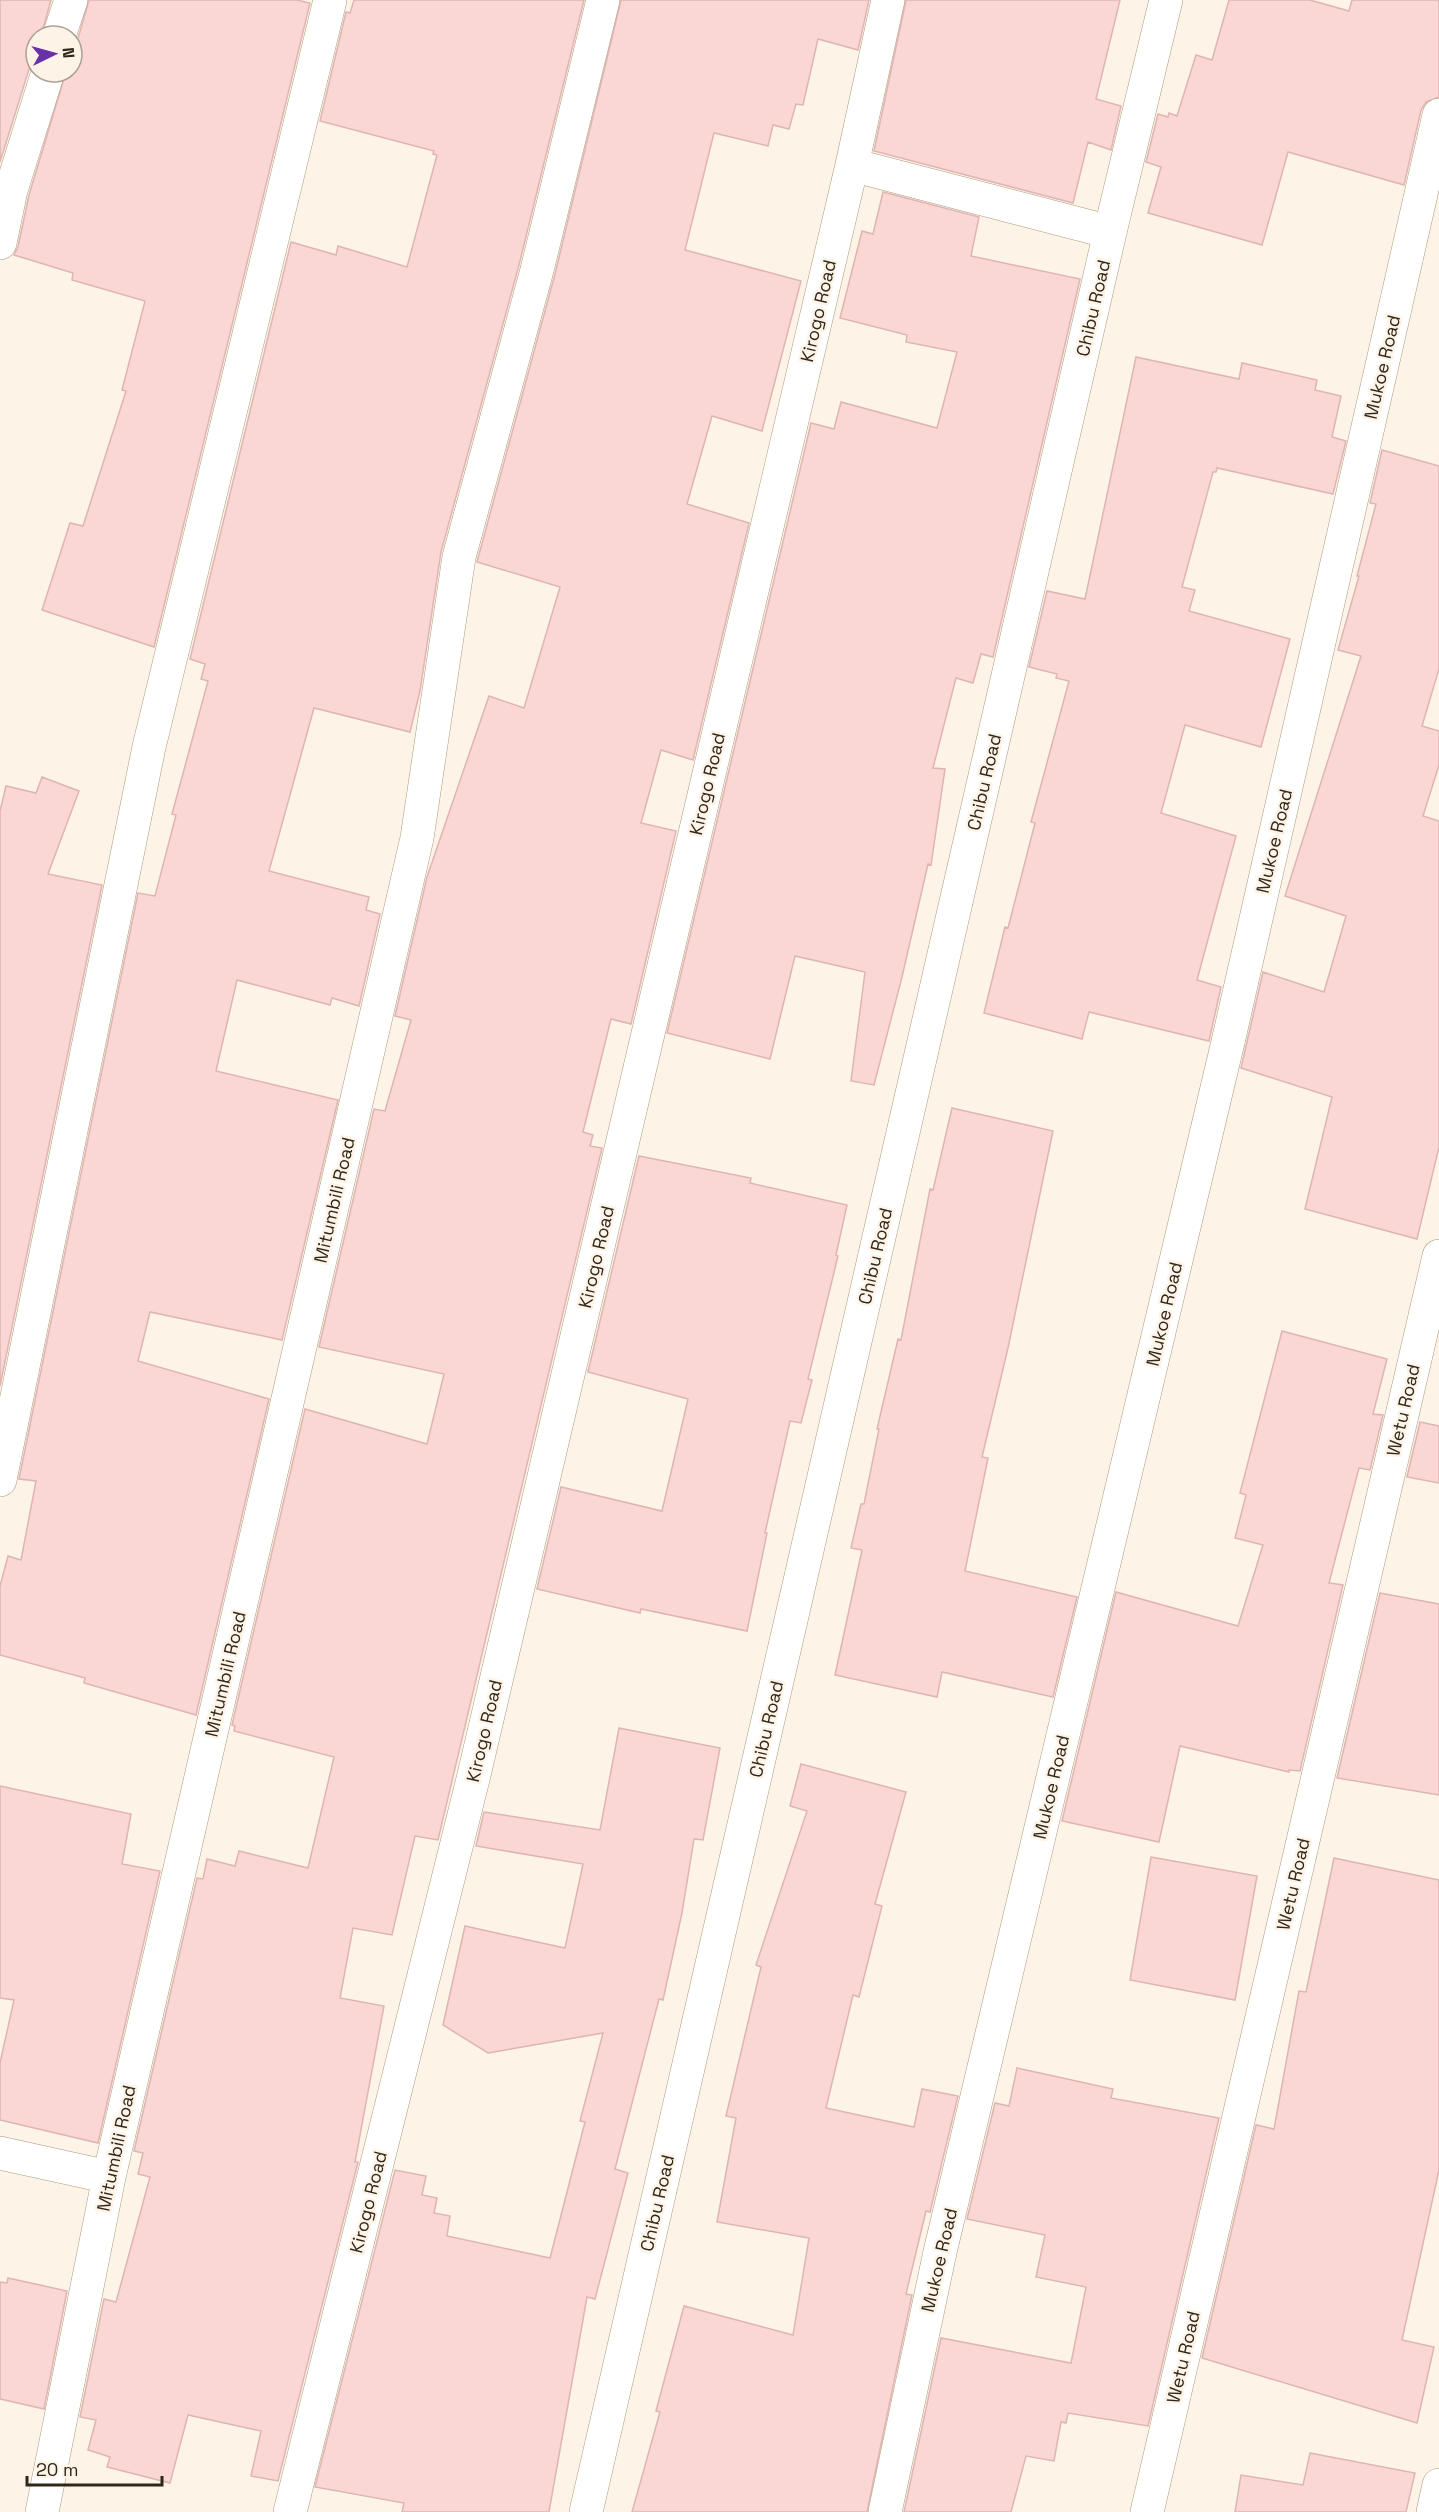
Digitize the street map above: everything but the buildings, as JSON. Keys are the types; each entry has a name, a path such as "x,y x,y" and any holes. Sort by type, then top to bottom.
{"street":[{"path":"63,24 71,0"},
{"path":"0,1480 149,747 330,0"},
{"name":"Mitumbili Road","path":"42,2512 109,2177 417,838 459,557 537,270 603,0"},
{"name":"Kirogo Road","path":"290,2512 473,1779 852,165 888,0"},
{"name":"Chibu Road","path":"586,2512 1110,232 1166,0"},
{"path":"0,243 11,190 44,84"},
{"name":"Mukoe Road","path":"885,2512 943,2241 1228,1042 1439,115"},
{"path":"852,165 1110,232"},
{"name":"Wetu Road","path":"1147,2512 1439,1256"},
{"path":"0,2153 109,2177"},
{"path":"1433,2512 1439,2486"}]}
